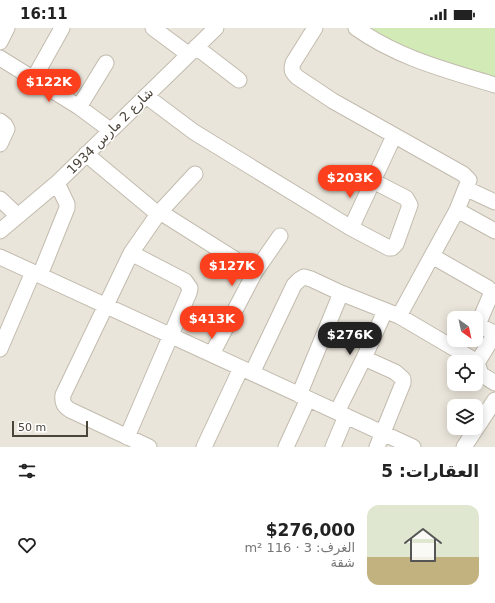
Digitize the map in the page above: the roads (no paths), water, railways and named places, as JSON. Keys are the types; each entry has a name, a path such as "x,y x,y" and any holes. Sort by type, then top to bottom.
{"street":[{"path":"0,42 7,28"},
{"path":"34,78 62,28"},
{"path":"153,28 192,50 239,80"},
{"name":"شارع 2 مارس 1934","path":"0,231 57,183 216,28"},
{"path":"314,28 293,63 291,69 297,78 333,101 467,177 469,180 467,189 458,210 399,316"},
{"path":"356,28 369,37 404,56 495,85"},
{"path":"0,58 79,106 110,130"},
{"path":"79,106 106,63"},
{"path":"146,96 194,132 351,228 389,248 394,247 410,205 409,200 373,181"},
{"path":"0,121 7,129 0,144"},
{"path":"351,228 394,136"},
{"path":"86,154 159,213 255,272"},
{"path":"149,447 70,410 62,401 63,395 131,253 159,213 195,174"},
{"path":"0,349 68,208 57,183"},
{"path":"467,189 495,202"},
{"path":"0,199 18,216"},
{"path":"458,210 495,231"},
{"path":"212,354 255,272 280,236"},
{"path":"127,437 190,288 185,281 131,253"},
{"path":"432,256 488,288 492,292 479,322 482,327 492,332 493,337 482,355"},
{"path":"0,257 341,414 380,441 413,447"},
{"path":"204,447 294,285 304,277 399,316 464,355"},
{"path":"286,447 341,293"},
{"path":"333,447 341,414 385,310"},
{"path":"364,358 395,372 403,379 403,383 380,441"},
{"path":"483,375 495,383"},
{"path":"464,447 495,400"}]}
